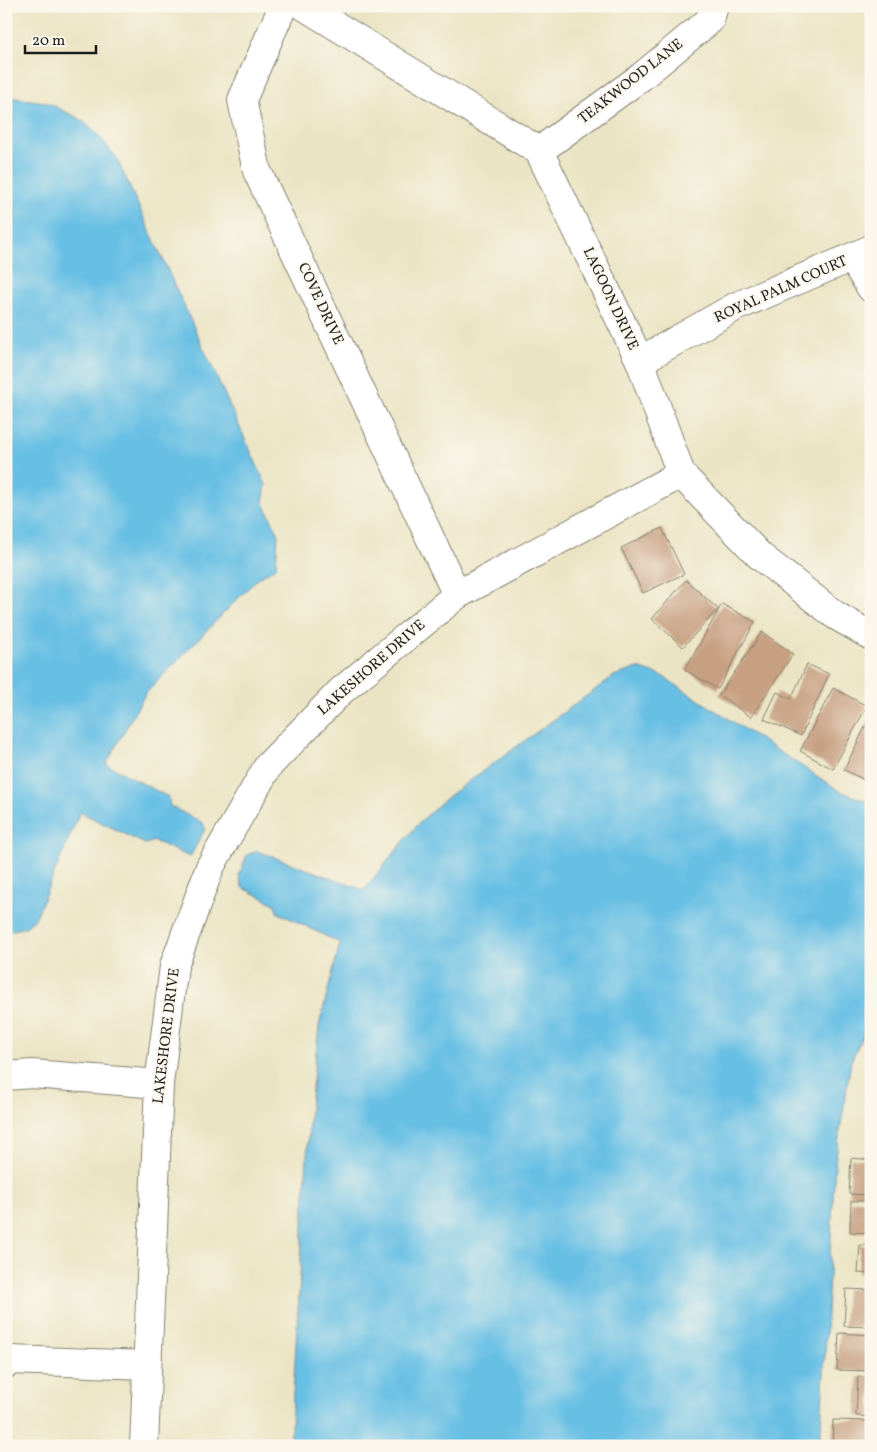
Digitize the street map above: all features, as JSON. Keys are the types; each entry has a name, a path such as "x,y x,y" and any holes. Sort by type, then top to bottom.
{"street":[{"name":"COVE DRIVE","path":"283,6 242,100 257,171 457,594"},
{"path":"304,6 539,151"},
{"name":"TEAKWOOD LANE","path":"539,151 641,77 710,20 714,6"},
{"name":"LAGOON DRIVE","path":"539,151 640,362 681,474 760,556 835,615 871,636"},
{"path":"861,254 871,288"},
{"name":"ROYAL PALM COURT","path":"640,362 735,307 861,254"},
{"name":"LAKESHORE DRIVE","path":"144,1446 146,1365 160,1084 174,966 210,867 268,766 340,690 457,594 681,474"},
{"path":"6,1076 32,1074 160,1084"},
{"path":"6,1364 11,1360 146,1365"}],"water":[{"path":"6,97 46,102 80,119 97,134 116,157 266,485 263,502 278,533 276,567 258,578 145,694 106,764 168,797 170,806 203,823 205,829 190,857 154,841 145,844 80,812 35,919 26,927 6,932"},
{"path":"638,668 662,676 840,791 871,803 871,1017 851,1061 835,1163 820,1446 290,1446 310,1107 319,1026 340,943 277,912 275,904 242,887 239,875 247,855 257,851 364,890 417,825 447,797 614,676"}],"building":[{"path":"662,528 684,574 643,593 621,548"},
{"path":"686,580 718,609 683,647 652,619"},
{"path":"722,604 755,622 718,689 685,670"},
{"path":"762,632 793,654 751,717 719,695"},
{"path":"807,664 829,674 801,736 764,719 777,692 791,699"},
{"path":"833,688 867,706 833,769 800,751"},
{"path":"871,715 871,783 844,770"},
{"path":"869,1070 871,1070 871,1103 866,1102"},
{"path":"851,1158 871,1160 871,1195 849,1194"},
{"path":"851,1201 871,1201 871,1233 850,1232"},
{"path":"860,1245 871,1246 871,1274 858,1273"},
{"path":"846,1289 871,1290 871,1327 844,1326"},
{"path":"839,1333 871,1335 871,1371 837,1370"},
{"path":"858,1377 871,1377 871,1417 856,1416"},
{"path":"833,1420 871,1421 871,1446 832,1446"}]}
